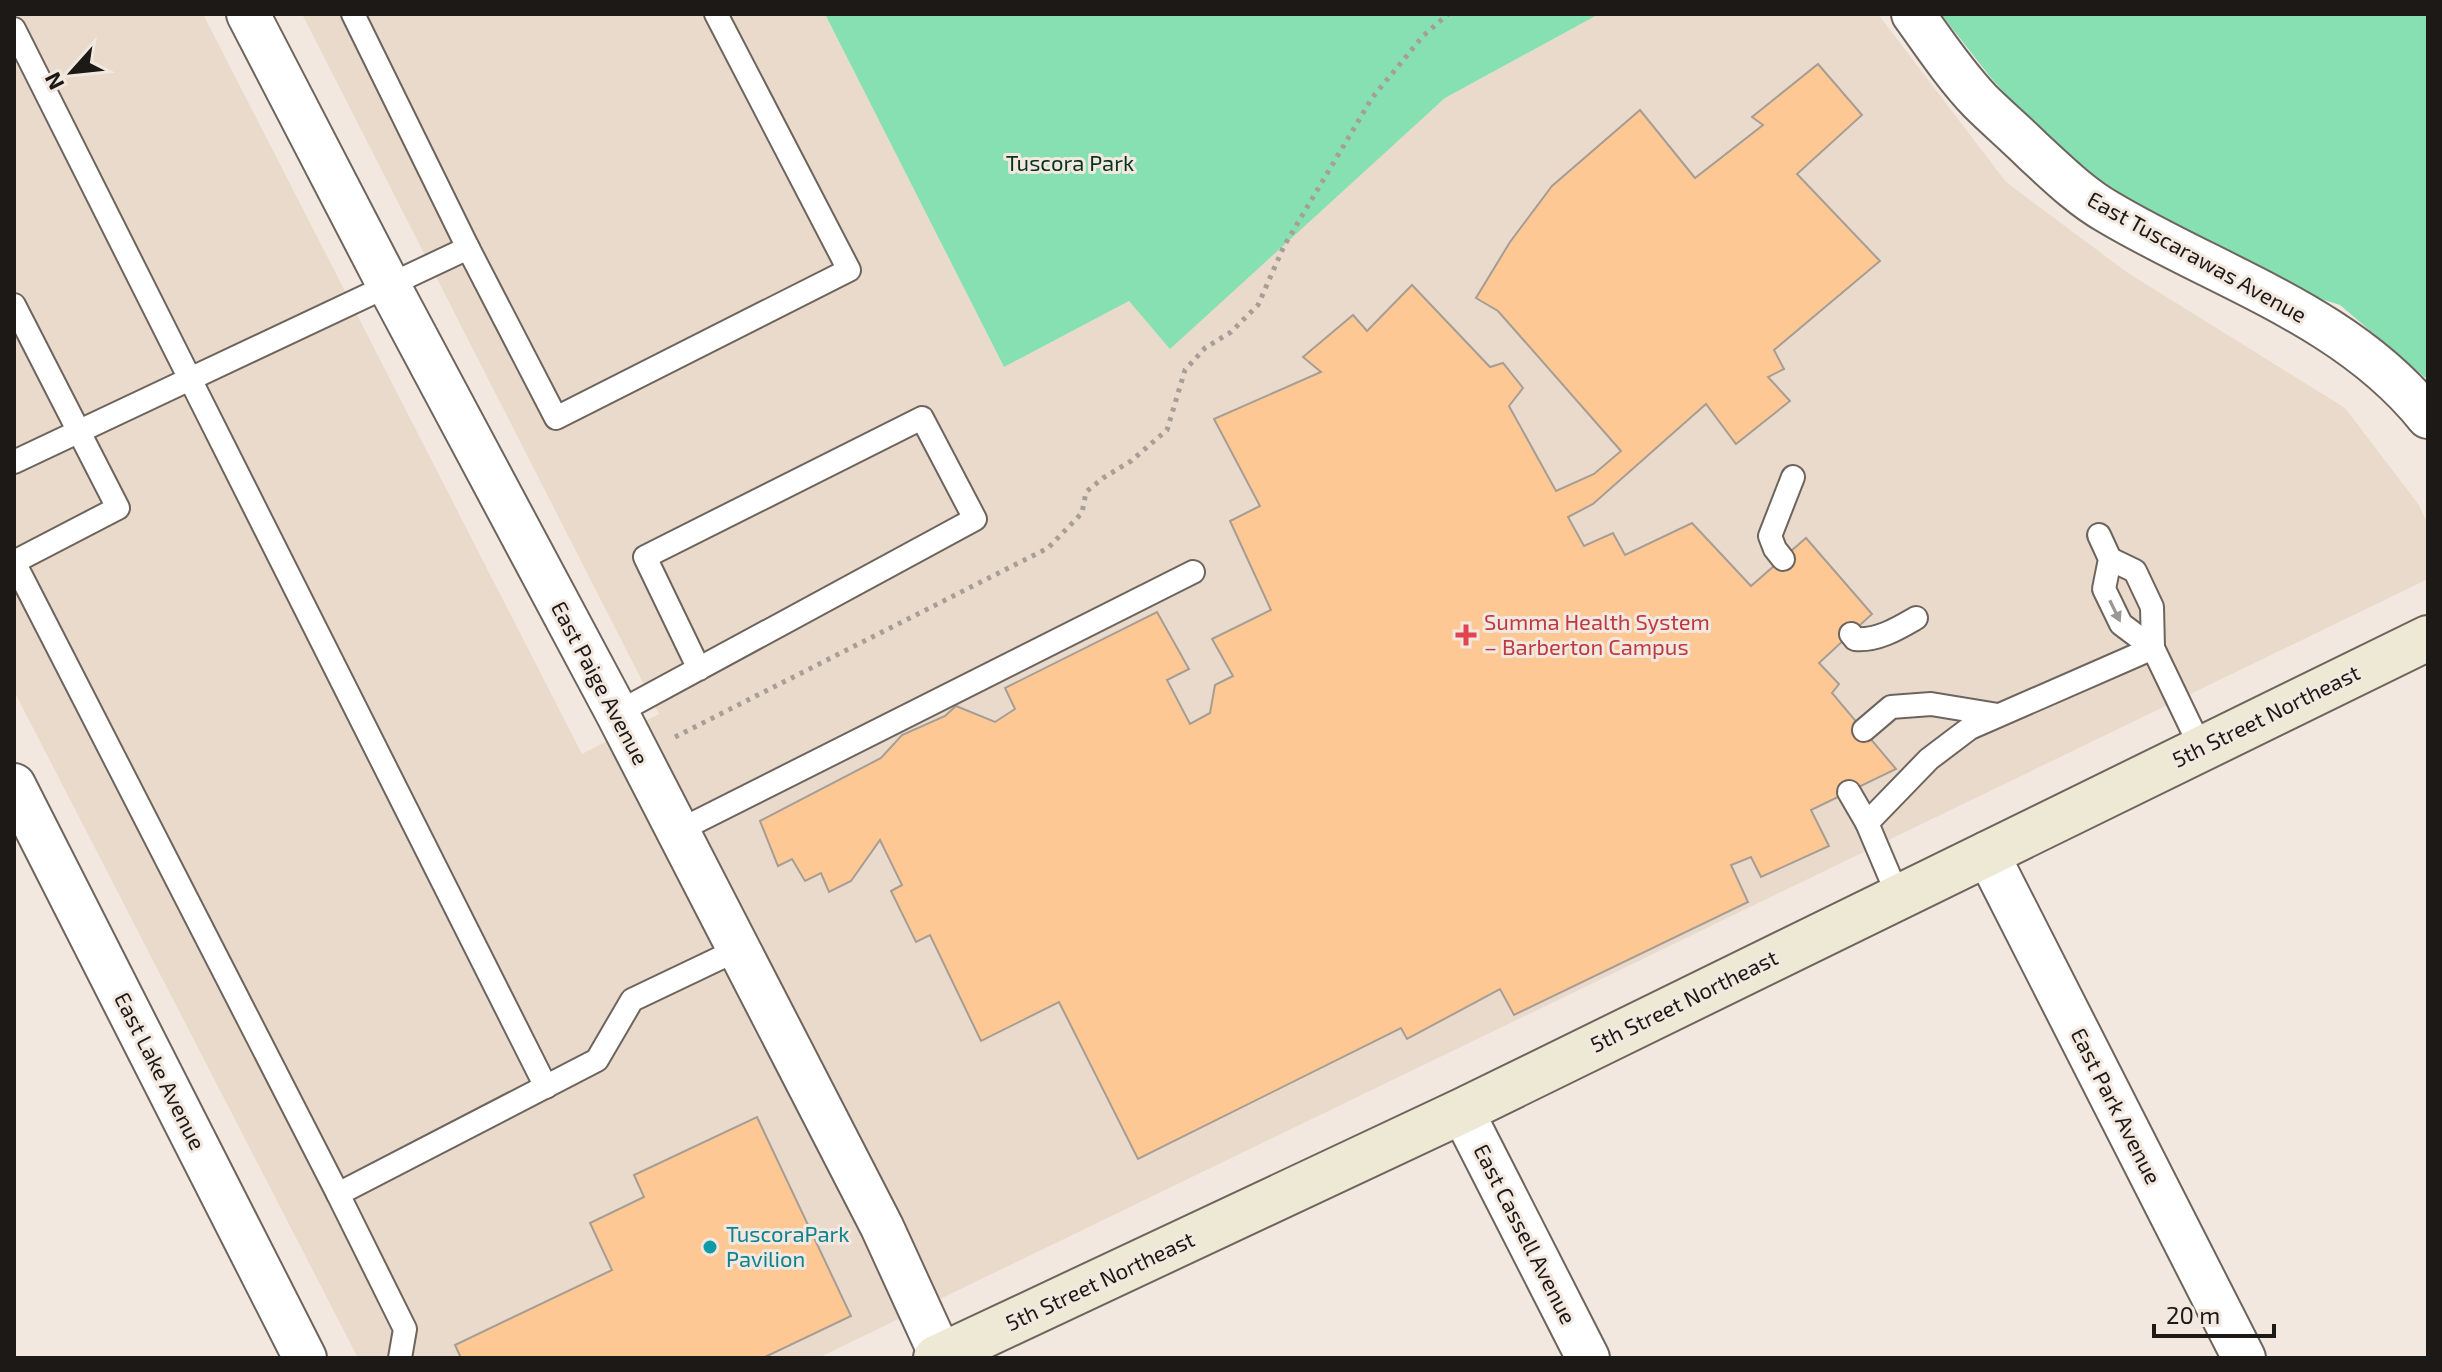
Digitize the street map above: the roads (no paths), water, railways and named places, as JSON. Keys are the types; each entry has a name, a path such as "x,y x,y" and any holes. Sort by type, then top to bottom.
{"main road":[{"name":"5th Street Northeast","path":"940,1357 1462,1111 2428,638"}],"street":[{"name":"East Paige Avenue","path":"248,14 739,949 882,1227 940,1357"},
{"name":"East Tuscarawas Avenue","path":"1913,14 1979,99 2072,188 2105,211 2284,303 2333,332 2378,367 2428,417"},
{"name":"East Lake Avenue","path":"14,785 305,1358"},
{"name":"East Park Avenue","path":"1987,853 2244,1358"},
{"name":"East Cassell Avenue","path":"1462,1111 1588,1358"}],"lane":[{"path":"353,14 556,418 849,270 716,14"},
{"path":"14,29 546,1087"},
{"path":"14,462 468,248"},
{"path":"14,305 118,508 14,562 405,1329 400,1358"},
{"path":"617,713 699,669 975,519 922,418 645,557 699,669"},
{"path":"1783,559 1770,536 1793,477"},
{"path":"2099,535 2110,559 2104,589 2121,624 2153,648"},
{"path":"2110,559 2135,571 2152,607 2153,648 2201,748"},
{"path":"678,831 1193,572"},
{"path":"1851,634 1855,639 1864,640 1885,635 1916,618"},
{"path":"1867,823 1929,759 1970,728 2153,648"},
{"path":"1864,730 1891,707 1931,704 1999,715"},
{"path":"1849,792 1867,823 1898,896"},
{"path":"338,1194 597,1060 632,1000 739,949"}],"place":[{"name":"Summa Health System – Barberton Campus","path":"1466,635"},
{"name":"TuscoraPark Pavilion","path":"710,1247"}],"park label":[{"name":"Tuscora Park","path":"1070,163"}]}
